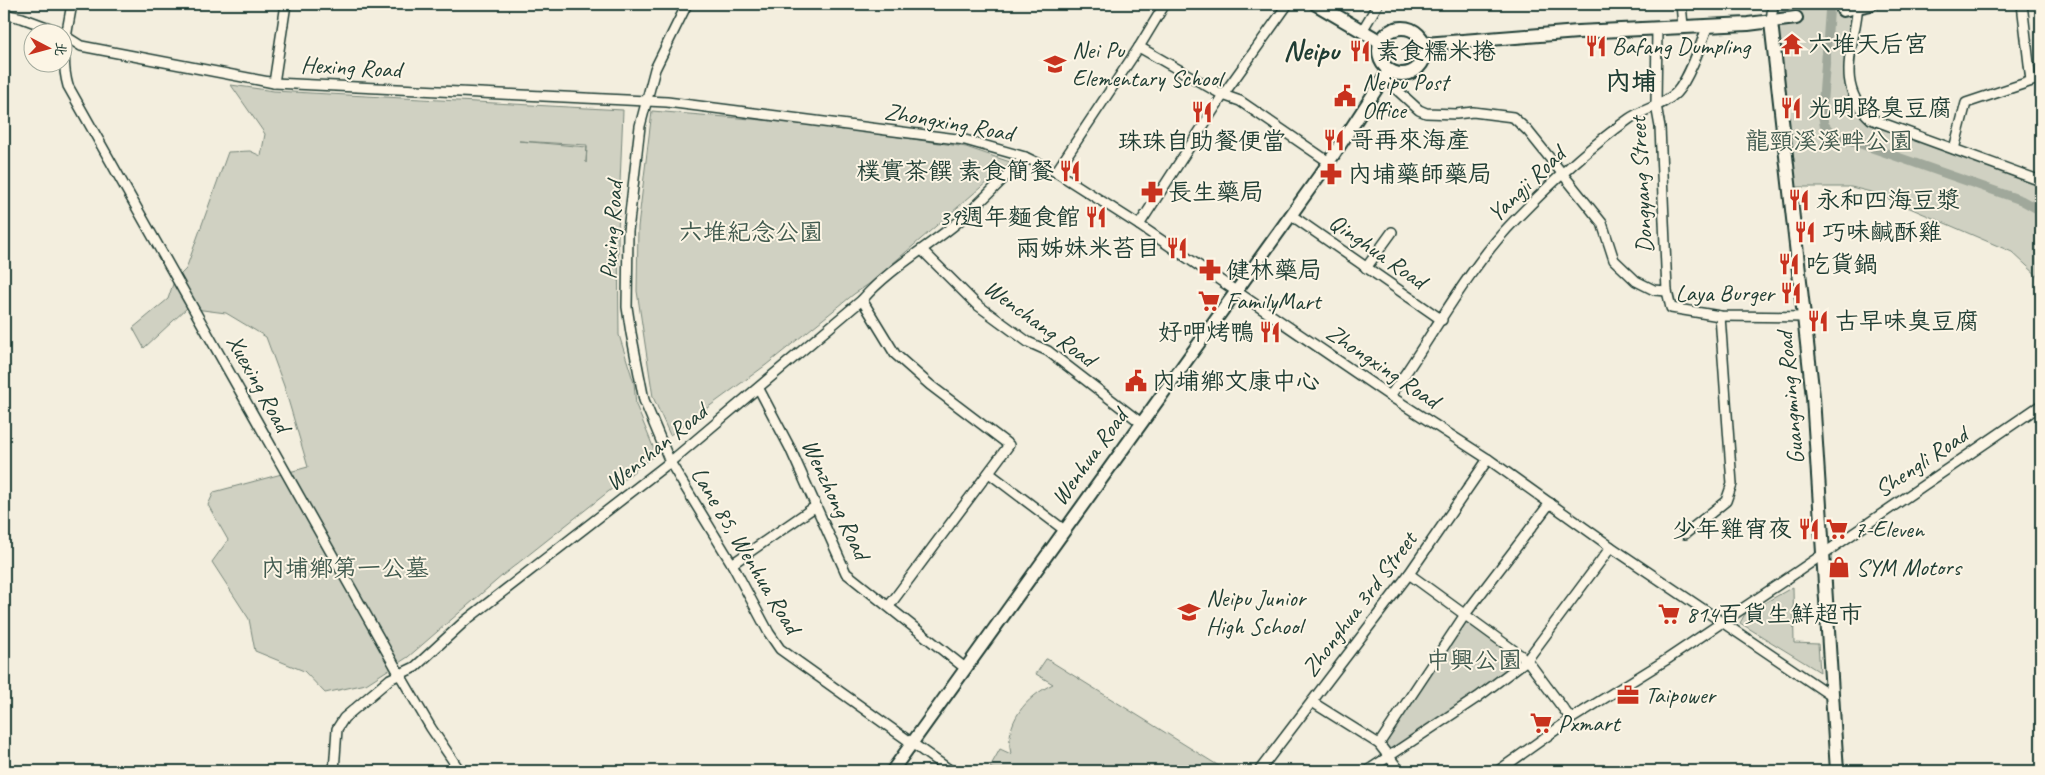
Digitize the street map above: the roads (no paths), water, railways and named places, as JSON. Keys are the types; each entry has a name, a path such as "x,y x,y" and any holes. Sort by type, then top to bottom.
{"main road":[{"path":"1316,4 1380,42"},
{"path":"1843,10 1863,5"},
{"path":"1425,44 1683,26 1770,22 1796,18"},
{"name":"Guangming Road","path":"1770,22 1813,396 1837,771"},
{"path":"1407,28 1421,36 1425,44 1424,58 1416,70 1402,74 1387,74 1380,57 1380,42 1391,30 1407,28"}],"street":[{"name":"Xuexing Road","path":"67,22 72,4"},
{"path":"274,83 286,4"},
{"name":"Puxing Road","path":"670,462 644,400 627,307 628,231 640,126 645,100 660,56 687,4"},
{"path":"1056,172 1140,48 1165,4"},
{"path":"1139,225 1223,95 1288,4"},
{"path":"1362,31 1378,4"},
{"path":"1681,4 1683,26"},
{"path":"1770,22 1773,4"},
{"path":"2022,4 2031,81"},
{"path":"1863,5 1851,44 1851,93 1860,108 1871,119 2041,181"},
{"name":"Hexing Road","path":"4,14 32,22"},
{"name":"Yangji Road","path":"1390,396 1492,245 1563,174 1631,118 1677,92 1695,60 1708,25"},
{"name":"Dongyang Street","path":"1657,28 1656,105 1660,127 1667,291 1671,308 1720,316"},
{"name":"Hexing Road","path":"72,40 81,46 274,83 645,100"},
{"path":"1140,48 1223,95 1240,101 1329,162"},
{"name":"Xuexing Road","path":"64,72 68,86 400,674 431,728 460,771"},
{"path":"1387,74 1419,110 1426,113 1456,114 1473,112 1512,117 1528,131 1602,223 1614,260 1636,281 1654,290 1667,291"},
{"name":"Wenhua Road","path":"892,771 1140,422 1237,292 1329,162 1387,74"},
{"path":"1954,149 1966,103 2041,78"},
{"name":"Zhongxing Road","path":"645,100 965,140 1024,157 1056,172 1139,225 1390,396 1488,459 1611,547 1720,622 1774,655 1833,697"},
{"name":"Wenshan Road","path":"334,771 337,729 344,718 390,679 415,667 466,621 670,462 862,300 872,289 930,242 953,227 1024,157"},
{"name":"Qinghua Road","path":"1291,215 1442,320"},
{"path":"1366,268 1392,232"},
{"name":"Wenchang Road","path":"922,250 937,268 976,304 1028,342 1048,351 1140,422"},
{"path":"862,300 895,354 930,385 1009,445 889,606"},
{"path":"1685,534 1726,501 1732,484 1720,316 1804,317"},
{"name":"Wenzhong Road","path":"759,388 790,448 846,573 965,668"},
{"name":"Shengli Road","path":"1498,771 1571,719 1666,660 2041,405"},
{"name":"Zhonghua 3rd Street","path":"1259,771 1409,574 1488,459"},
{"name":"Lane 85, Wenhua Road","path":"670,462 732,564 769,634 780,649 951,771"},
{"path":"989,473 1064,529"},
{"path":"1379,744 1466,613 1550,503"},
{"path":"732,564 816,506"},
{"path":"1367,771 1478,697 1527,660 1611,547"},
{"path":"1409,574 1466,613 1527,660 1571,719"},
{"path":"1312,702 1379,744 1400,771"}],"waterway":[{"path":"1830,4 1822,111 1824,124 1832,134 2021,200 2041,211"}],"place":[{"name":"六堆天后宮","path":"1792,44"},
{"name":"Bafang Dumpling","path":"1596,46"},
{"name":"素食糯米捲","path":"1360,51"},
{"name":"Nei Pu Elementary School","path":"1055,64"},
{"name":"Neipu Post Office","path":"1345,96"},
{"name":"光明路臭豆腐","path":"1791,108"},
{"name":"珠珠自助餐便當","path":"1202,112"},
{"name":"哥再來海產","path":"1334,140"},
{"name":"樸實茶饌 素食簡餐","path":"1070,171"},
{"name":"內埔藥師藥局","path":"1331,174"},
{"name":"長生藥局","path":"1152,192"},
{"name":"永和四海豆漿","path":"1799,200"},
{"name":"39週年麵食館","path":"1096,217"},
{"name":"巧味鹹酥雞","path":"1805,232"},
{"name":"兩姊妹米苔目","path":"1177,248"},
{"name":"吃貨鍋","path":"1789,264"},
{"name":"健林藥局","path":"1210,270"},
{"name":"Laya Burger","path":"1791,293"},
{"name":"FamilyMart","path":"1209,301"},
{"name":"古早味臭豆腐","path":"1818,321"},
{"name":"好呷烤鴨","path":"1270,332"},
{"name":"內埔鄉文康中心","path":"1136,381"},
{"name":"少年雞宵夜","path":"1809,529"},
{"name":"7-Eleven","path":"1837,529"},
{"name":"SYM Motors","path":"1839,567"},
{"name":"Neipu Junior High School","path":"1189,612"},
{"name":"814百貨生鮮超市","path":"1669,614"},
{"name":"Taipower","path":"1628,695"},
{"name":"Pxmart","path":"1541,723"}],"district":[{"name":"Neipu","path":"1311,50"},
{"name":"內埔","path":"1631,81"}],"park label":[{"name":"龍頸溪溪畔公園","path":"1829,141"},
{"name":"六堆紀念公園","path":"751,232"},
{"name":"內埔鄉第一公墓","path":"345,568"},
{"name":"中興公園","path":"1474,660"}]}
